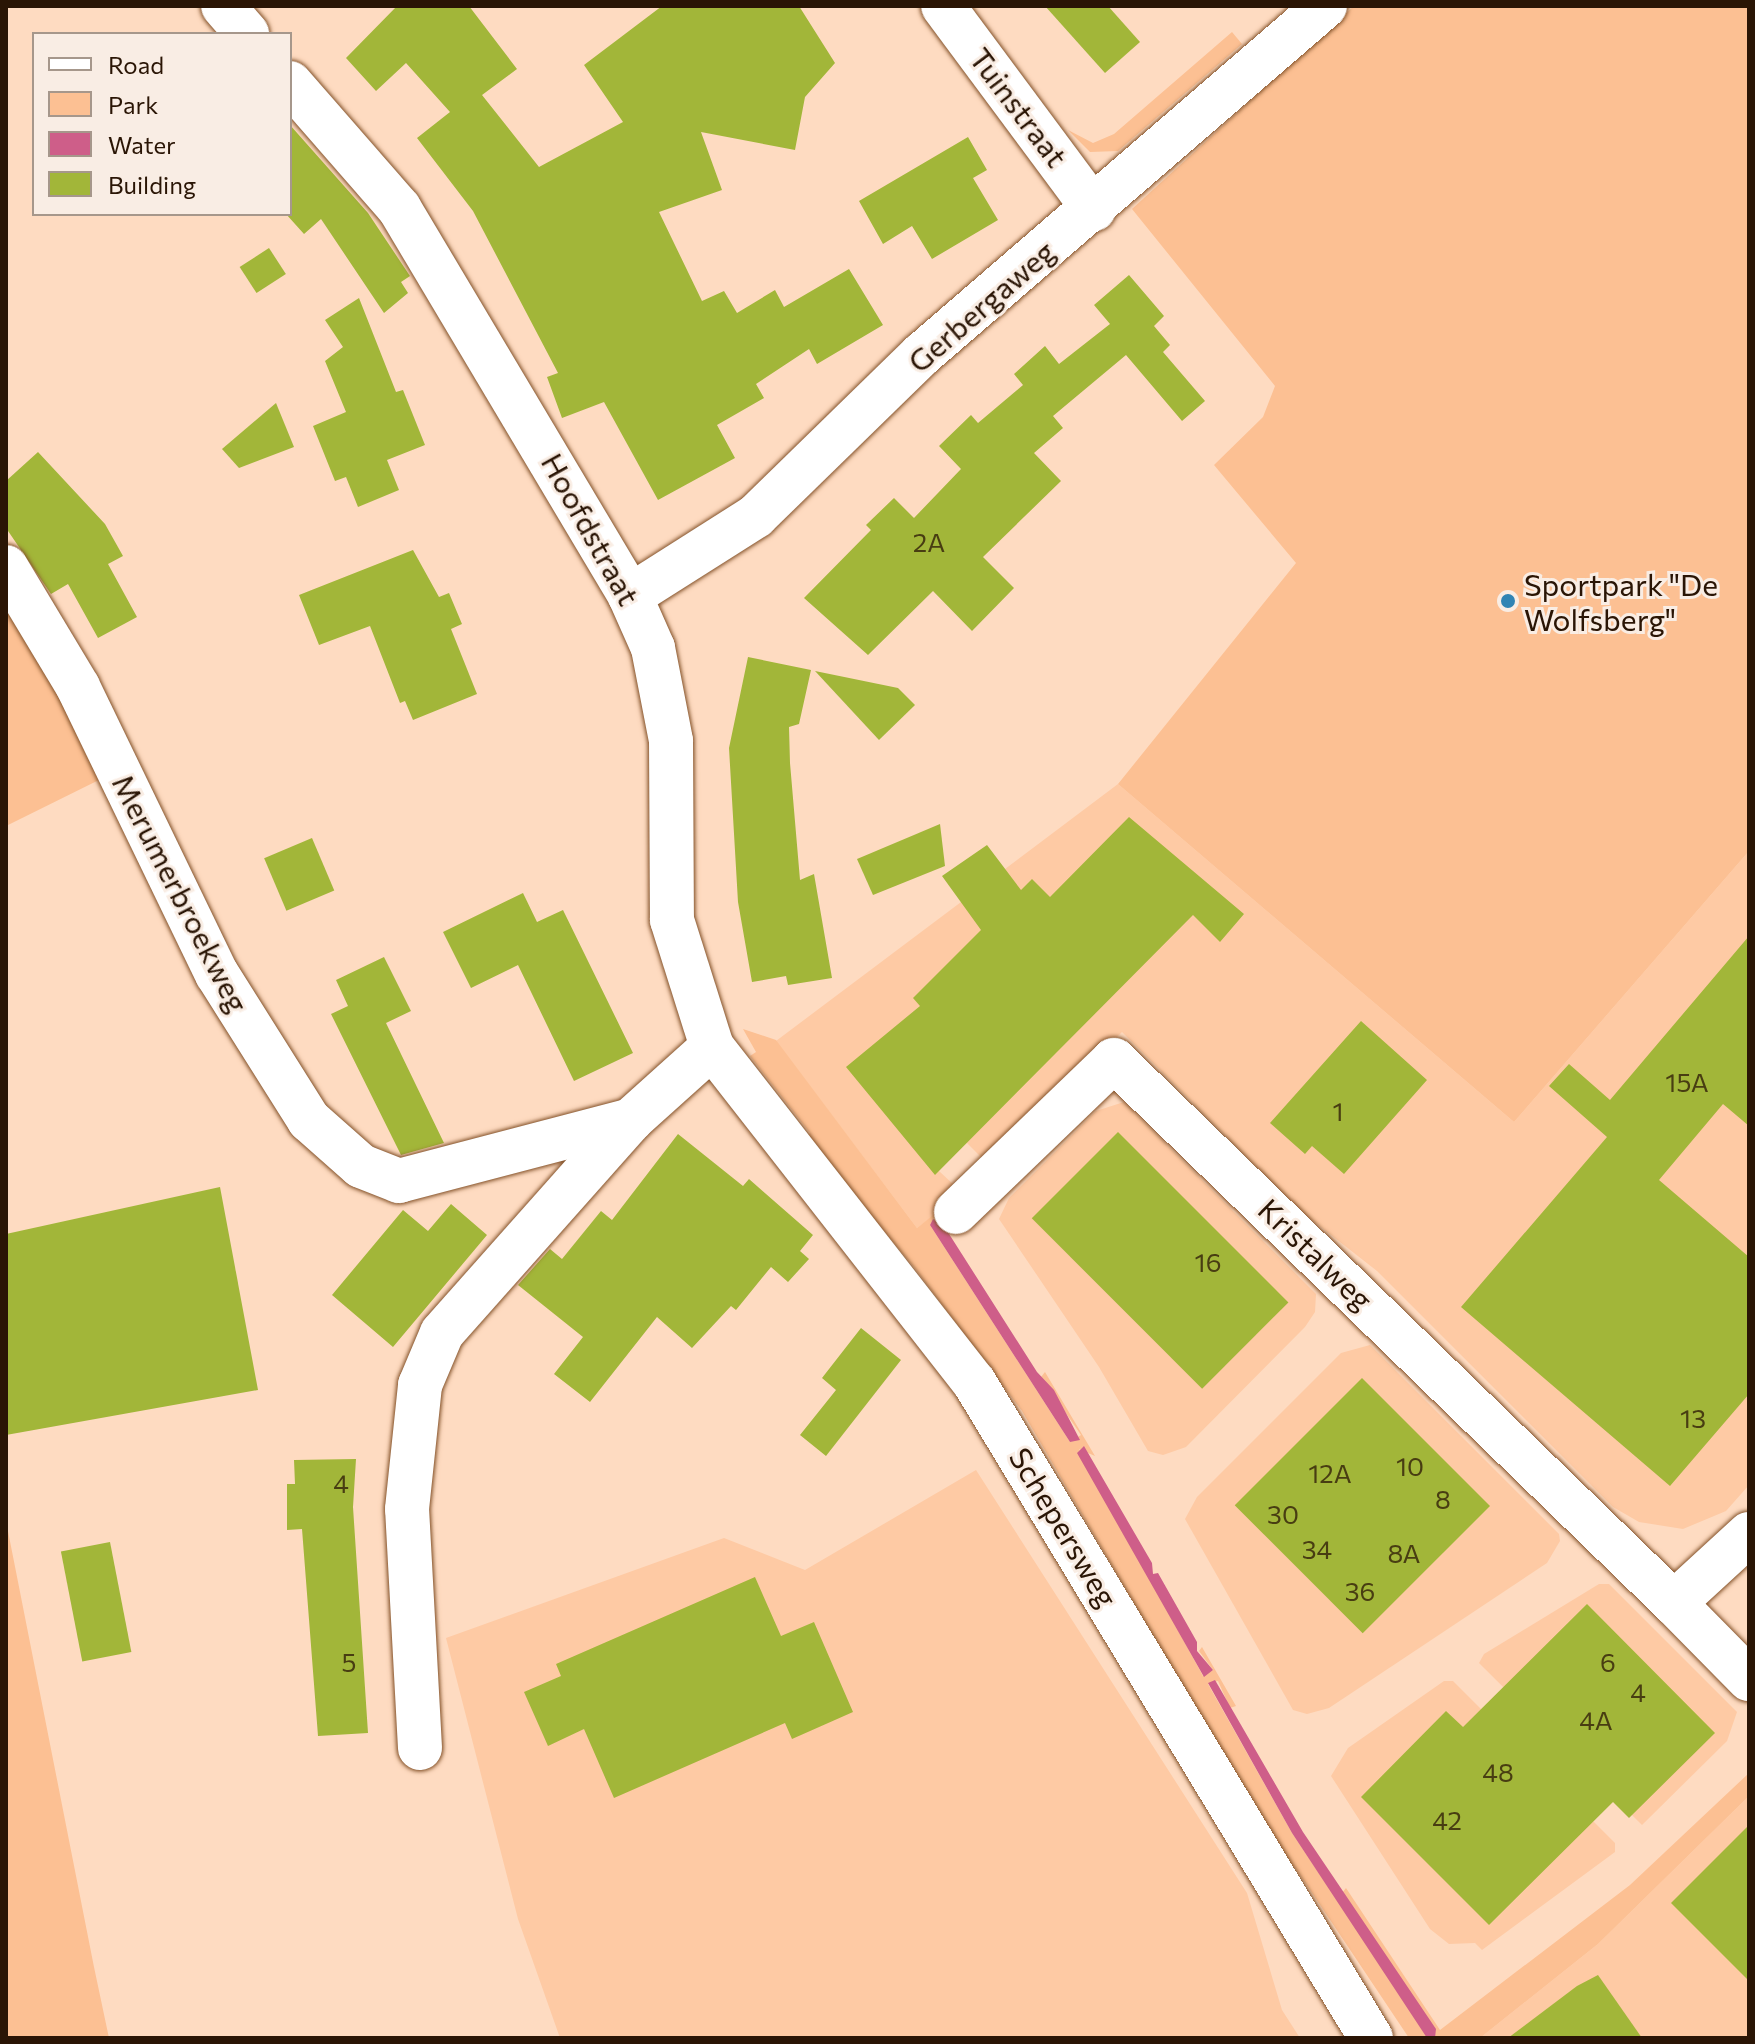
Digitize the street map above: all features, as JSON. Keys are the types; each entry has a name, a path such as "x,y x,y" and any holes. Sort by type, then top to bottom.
{"street":[{"path":"223,6 245,32"},
{"name":"Tuinstraat","path":"943,6 1094,209"},
{"name":"Gerbergaweg","path":"630,596 756,516 921,355 1094,209 1325,6"},
{"name":"Hoofdstraat","path":"292,85 399,208 630,596 653,648 671,741 672,920 712,1047"},
{"name":"Merumerbroekweg","path":"6,567 78,687 217,974 309,1120 361,1166 399,1181 631,1120"},
{"name":"Merumerbroekweg","path":"420,1748 407,1509 420,1385 442,1333 631,1120 712,1047"},
{"name":"Schepersweg","path":"712,1047 974,1382 1371,2038"},
{"name":"Kristalweg","path":"956,1212 1114,1060 1674,1603"},
{"path":"1749,1534 1674,1603 1749,1679"}],"shaded area":[{"path":"1118,784 1514,1122 1749,851 1749,1485 1726,1511 1683,1529 1639,1522 1613,1507 1377,1271 1303,1213 1122,1032 996,1158 982,1158 967,1143 959,1145 940,1164 939,1171 954,1185 937,1213 917,1228 776,1041"},
{"path":"1124,1102 1316,1294 1315,1312 1305,1327 1186,1447 1163,1455 1148,1451 1099,1367 999,1219 1009,1198 1096,1111"},
{"path":"1370,1345 1559,1534 1560,1541 1547,1563 1329,1708 1307,1714 1293,1710 1185,1519 1197,1497 1341,1353"},
{"path":"976,1470 1247,1893 1282,2010 1300,2038 560,2038 518,1919 446,1638 724,1538 805,1570"},
{"path":"1599,1584 1609,1584 1737,1712 1727,1741 1642,1825 1479,1663 1484,1654"},
{"path":"1444,1681 1453,1681 1615,1843 1615,1852 1482,1950 1475,1943 1449,1944 1430,1929 1331,1776 1348,1748"},
{"path":"1749,1796 1749,2038 1480,2038 1598,1944"}],"green space":[{"name":"Sportpark \"De Wolfsberg\"","path":"1354,6 1749,6 1749,851 1514,1122 1118,784 1296,563 1214,465 1263,417 1275,386 1132,209"},
{"path":"1232,32 1242,44 1118,151 1090,152 1068,130 1093,143 1114,134"},
{"path":"6,603 105,777 6,826"},
{"path":"743,1029 776,1040 917,1228 937,1212 930,1225 1070,1442 1081,1435 1041,1377 1045,1372 1095,1456 1079,1449 1203,1676 1213,1670 1199,1651 1202,1647 1236,1706 1230,1708 1218,1681 1208,1684 1292,1833 1429,2038 1409,2038 1294,1866 1289,1869 1022,1411 914,1267 806,1137 810,1133 750,1056 756,1052"},
{"path":"6,1521 94,1967 109,2038 6,2038"},
{"path":"1749,1773 1749,1796 1598,1944 1480,2038 1434,2038 1342,1893 1346,1888 1440,2030 1630,1885"}],"water":[{"path":"933,1219 944,1226 1037,1372 1054,1390 1080,1440 1070,1442 930,1225"},
{"path":"1084,1446 1152,1563 1153,1574 1158,1573 1197,1642 1197,1651 1213,1670 1204,1677 1077,1453"},
{"path":"1215,1680 1303,1832 1436,2029 1435,2038 1427,2038 1292,1833 1208,1683"}],"building":[{"path":"397,6 469,6 517,69 482,95 539,167 623,122 584,65 662,6 799,6 835,63 805,97 795,150 701,132 722,190 659,212 702,301 724,291 737,313 775,290 784,307 849,269 883,325 817,364 809,349 756,384 764,398 717,425 735,458 658,500 604,402 562,418 547,377 558,373 473,211 417,138 450,112 406,63 376,91 346,58"},
{"path":"1045,6 1108,6 1140,42 1105,73"},
{"path":"292,127 368,213 410,276 401,282 408,293 384,313 321,219 304,234 288,216 292,216"},
{"path":"968,137 987,170 973,178 998,220 932,259 912,226 883,244 859,201"},
{"path":"269,248 286,274 257,293 240,267"},
{"path":"1129,275 1164,316 1154,326 1170,345 1163,352 1205,401 1182,421 1126,355 1053,416 1063,428 1034,453 1061,481 983,557 1014,588 972,631 933,591 868,655 804,598 871,530 866,525 894,498 914,518 961,469 939,446 971,415 978,423 1023,385 1014,374 1045,346 1059,364 1110,324 1094,305"},
{"path":"359,298 396,392 403,390 425,445 387,460 399,490 358,507 346,477 335,481 313,426 346,412 325,361 343,347 325,320"},
{"path":"276,403 294,447 239,468 222,449"},
{"path":"38,452 105,524 123,556 108,564 137,617 98,638 68,584 51,594 6,528 6,481"},
{"path":"413,550 439,597 449,593 462,624 451,629 477,694 413,720 405,701 400,703 370,626 319,645 299,595"},
{"path":"748,657 811,670 799,724 789,727 790,763 800,880 814,874 832,978 788,985 786,976 752,982 738,902 729,748"},
{"path":"815,671 898,688 915,705 879,740"},
{"path":"1129,817 1244,914 1220,942 1193,915 935,1175 846,1067 920,1006 913,998 981,930 942,876 987,845 1021,890 1032,879 1050,897"},
{"path":"940,824 945,866 873,895 857,859"},
{"path":"312,838 334,890 286,911 264,858"},
{"path":"523,893 537,922 563,910 633,1053 574,1081 518,965 471,988 443,932"},
{"path":"1749,936 1749,1126 1723,1104 1659,1180 1749,1257 1749,1394 1670,1486 1461,1307 1607,1137 1549,1086 1569,1064 1610,1100"},
{"path":"384,957 411,1011 386,1023 444,1143 401,1155 331,1014 348,1006 336,980"},
{"path":"1361,1021 1427,1080 1344,1174 1312,1146 1305,1154 1270,1123"},
{"path":"1118,1132 1288,1302 1202,1389 1032,1218"},
{"path":"678,1134 743,1186 749,1179 813,1235 800,1251 809,1259 788,1282 771,1267 736,1310 731,1306 692,1348 657,1317 590,1402 554,1374 583,1337 518,1285 550,1249 562,1259 601,1211 612,1220"},
{"path":"220,1187 258,1390 6,1435 6,1234"},
{"path":"451,1204 487,1235 393,1347 332,1295 403,1210 428,1231"},
{"path":"861,1328 901,1360 826,1456 800,1435 836,1390 822,1378"},
{"path":"1362,1378 1490,1506 1363,1633 1235,1505"},
{"path":"356,1459 353,1507 368,1733 318,1736 302,1529 287,1530 287,1484 295,1484 294,1460"},
{"path":"110,1542 131,1652 82,1661 61,1552"},
{"path":"755,1577 781,1636 814,1622 853,1712 792,1739 785,1723 614,1798 584,1729 548,1746 524,1692 561,1676 556,1664"},
{"path":"1587,1604 1715,1733 1629,1818 1613,1802 1489,1925 1361,1797 1446,1711 1463,1727"},
{"path":"1749,1825 1749,1981 1671,1903"},
{"path":"1598,1975 1642,2038 1508,2038 1577,1986"}],"place":[{"name":"Sportpark \"De Wolfsberg\"","path":"1508,601"}]}
